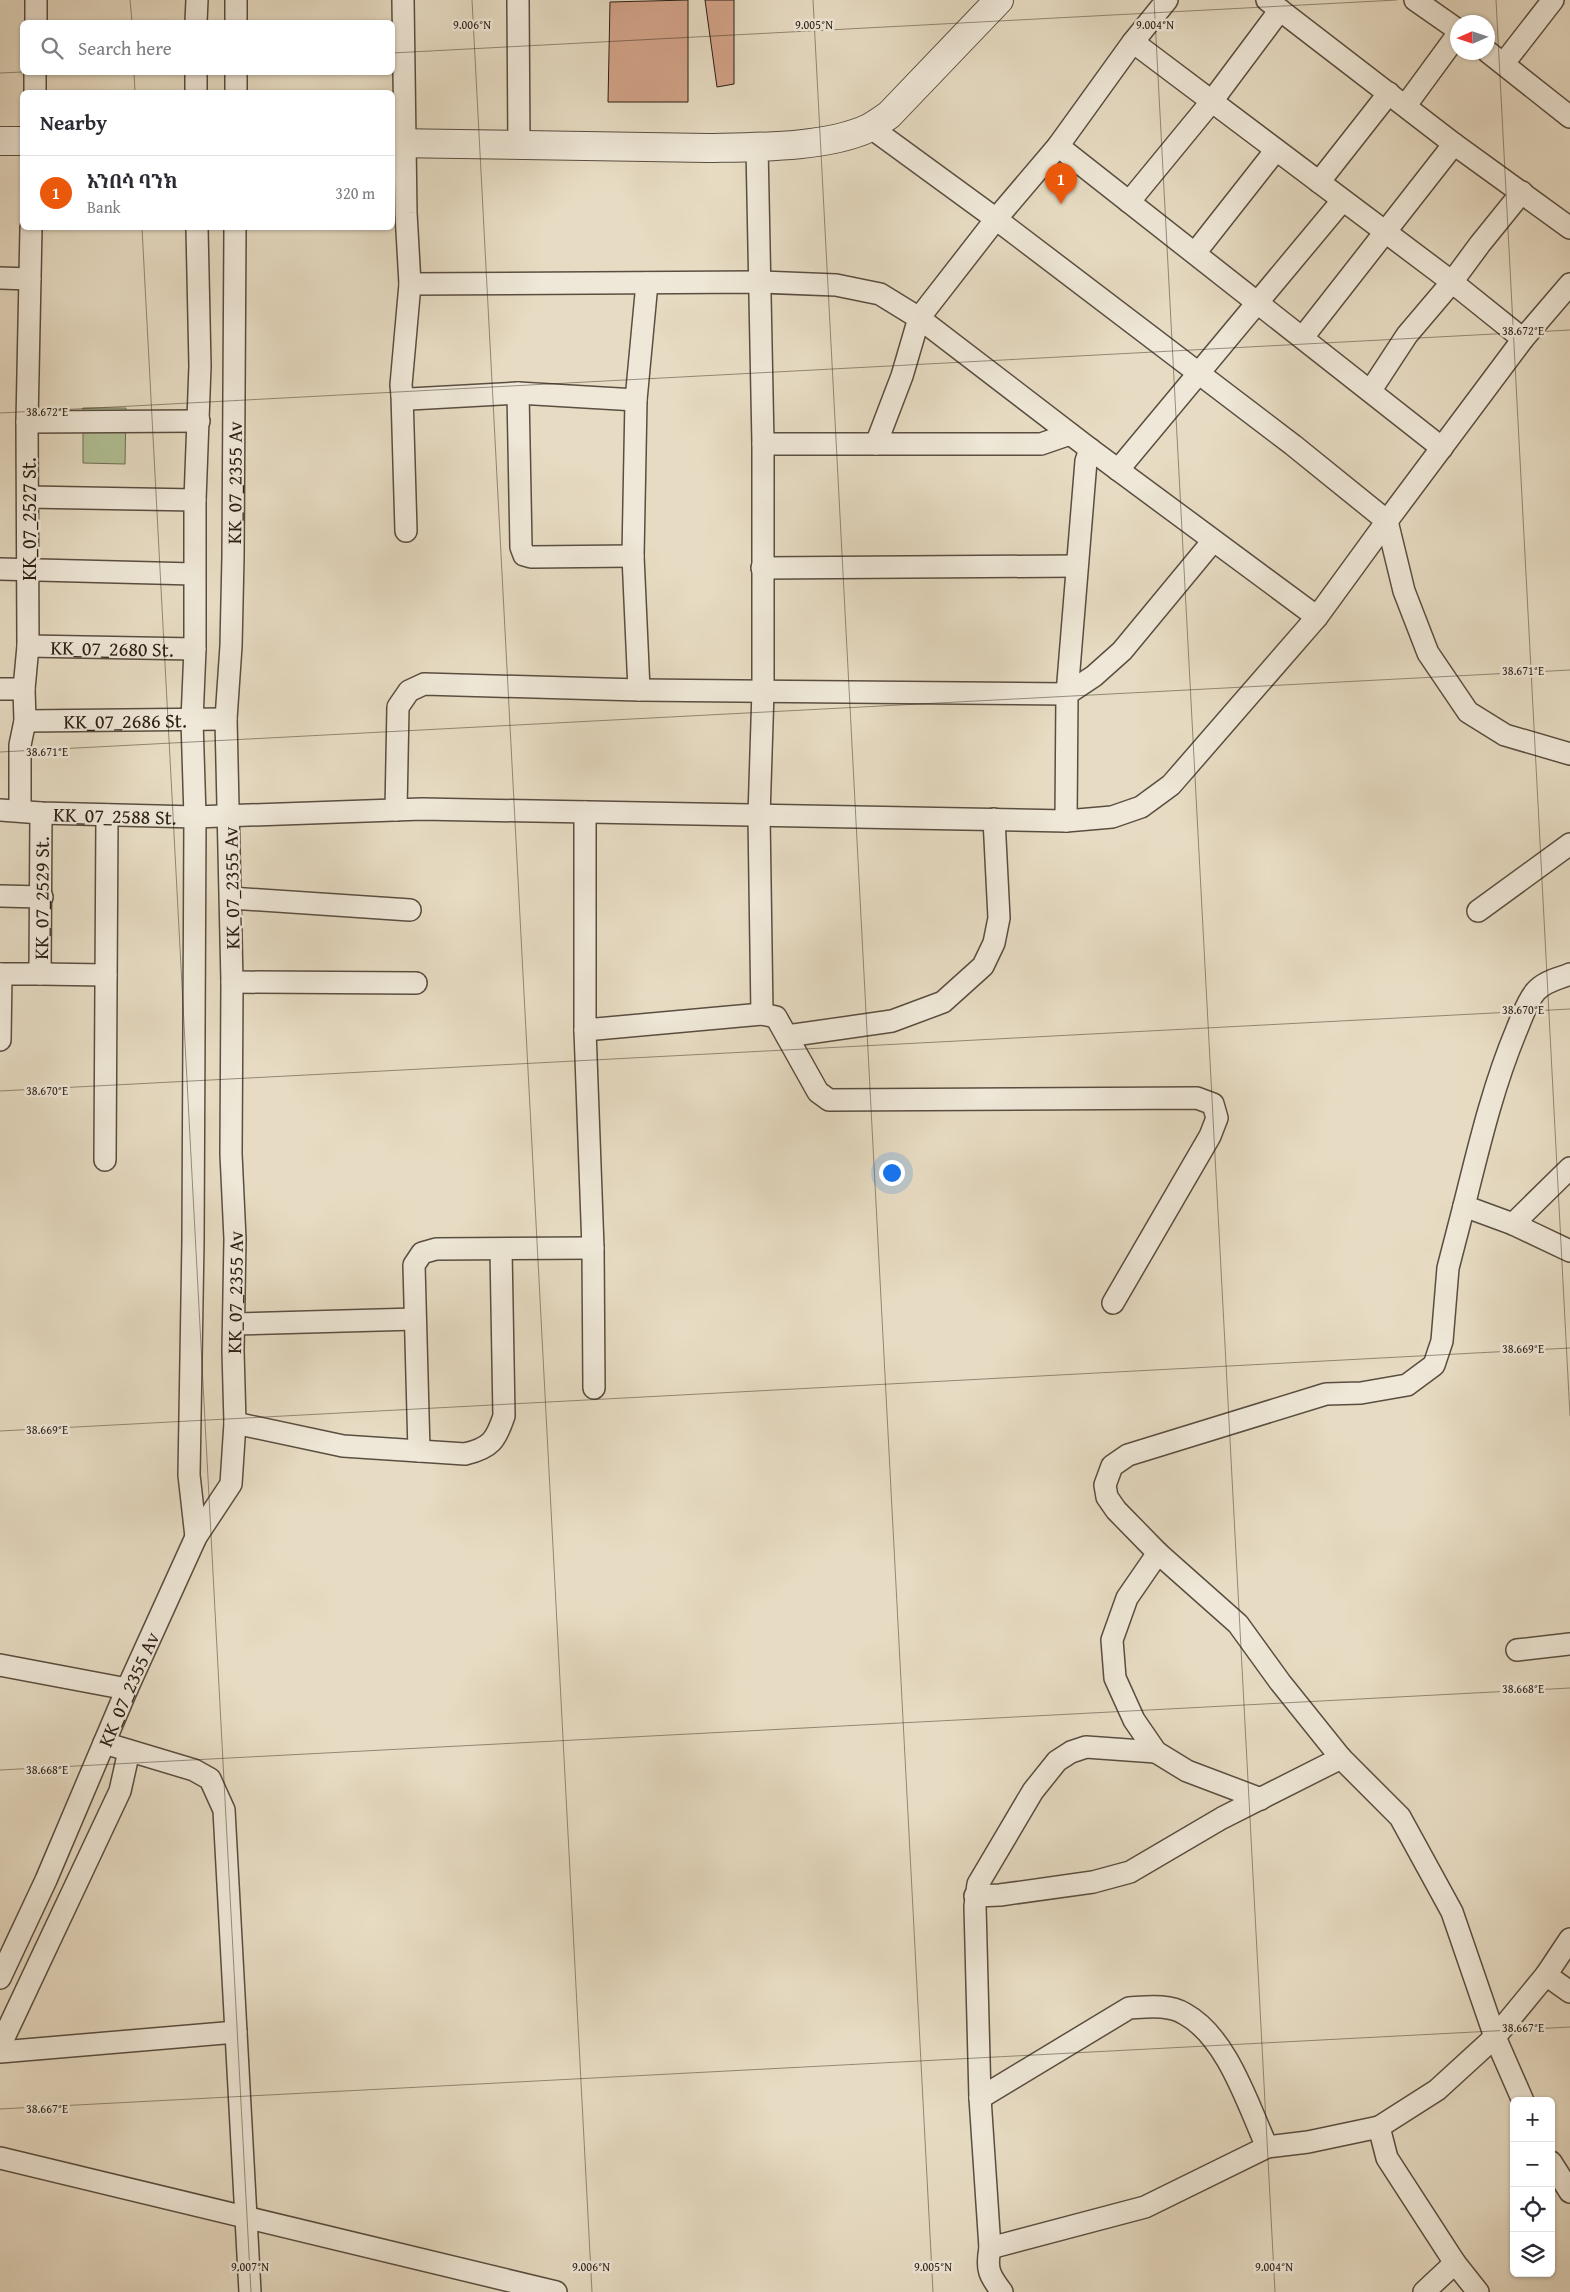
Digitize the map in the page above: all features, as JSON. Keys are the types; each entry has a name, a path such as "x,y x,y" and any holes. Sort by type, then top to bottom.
{"street":[{"path":"36,0 36,20"},
{"path":"196,20 197,0"},
{"path":"236,0 236,20"},
{"path":"403,0 399,143 410,284 401,386 406,531"},
{"path":"518,0 519,146"},
{"path":"399,143 519,146 757,147 815,142 870,127 889,114 999,0"},
{"path":"1415,0 1450,26"},
{"path":"1553,0 1496,57 1570,117"},
{"path":"876,444 902,376 919,318 996,219 1058,146 1164,1"},
{"path":"1128,202 1212,101 1273,5 1398,99 1454,144 1570,228"},
{"path":"1319,182 1450,41"},
{"path":"1133,42 1383,232 1452,282 1524,339"},
{"path":"34,90 35,75"},
{"path":"196,75 196,90"},
{"path":"236,75 236,90"},
{"path":"870,127 996,219 1293,445 1387,521 1404,591 1428,653 1468,712 1505,735 1570,754"},
{"path":"0,141 20,141"},
{"path":"1302,337 1454,144"},
{"path":"1058,146 1371,390 1442,448"},
{"path":"757,147 763,444 763,691 759,816 762,1014"},
{"path":"1195,253 1276,150"},
{"path":"1371,390 1407,335 1452,282 1522,192"},
{"path":"1118,470 1342,201"},
{"name":"KK_07_2527 St.","path":"10,810 25,721 24,689 28,646 27,422 32,230"},
{"name":"KK_07_2355 Av","path":"196,1537 189,1475 194,1241 196,817 192,720 195,500 199,421 197,230"},
{"name":"KK_07_2355 Av","path":"0,1978 46,1880 127,1689 196,1537 231,1484 235,1423 235,1239 231,1154 232,982 230,817 226,719 231,646 233,558 235,230"},
{"path":"0,278 30,279"},
{"path":"410,284 759,282 836,285 880,294 919,318 1070,434 1317,617"},
{"path":"639,690 633,556 636,400 647,283"},
{"name":"KK_07_2588 St.","path":"10,810 41,813 196,817 396,810 1066,821 1112,817 1142,807 1171,784 1317,617 1524,339 1570,284"},
{"path":"402,395 410,398 518,393 636,400"},
{"path":"518,393 521,547 524,555 531,558 633,556"},
{"path":"27,422 199,421"},
{"path":"763,444 1041,444 1070,434"},
{"path":"1066,821 1067,694 1086,461 1090,449"},
{"path":"28,497 195,500"},
{"path":"396,810 398,707 409,691 424,684 639,690 1067,694 1094,676 1122,651 1213,541"},
{"path":"762,568 1077,566"},
{"path":"0,570 28,569 194,574"},
{"name":"KK_07_2680 St.","path":"28,646 194,649"},
{"path":"0,689 24,689"},
{"name":"KK_07_2686 St.","path":"25,721 226,719"},
{"path":"585,812 585,1030 593,1248 594,1388"},
{"name":"KK_07_2529 St.","path":"1,974 40,974 42,897 41,813"},
{"path":"105,1160 107,815"},
{"path":"787,1036 892,1021 943,1002 983,966 994,943 999,918 994,819"},
{"path":"1478,911 1570,844"},
{"path":"0,896 42,897"},
{"path":"231,898 410,910"},
{"path":"0,1040 1,974"},
{"path":"40,974 106,975"},
{"path":"1521,2097 1495,2037 1452,1912 1400,1817 1341,1758 1280,1682 1238,1624 1158,1554 1116,1510 1107,1498 1105,1485 1112,1466 1128,1455 1326,1394 1361,1392 1407,1385 1434,1365 1442,1342 1448,1268 1484,1124 1510,1045 1535,992 1545,984 1570,974"},
{"path":"232,982 416,983"},
{"path":"585,1030 762,1014 776,1017 818,1092 829,1100 1197,1098 1213,1104 1217,1118 1210,1136 1113,1303"},
{"path":"1512,1224 1570,1168"},
{"path":"1464,1206 1512,1224 1570,1250"},
{"path":"418,1451 414,1265 422,1253 436,1249 593,1248"},
{"path":"235,1423 343,1446 465,1454 481,1450 497,1438 504,1416 502,1250"},
{"path":"234,1324 415,1319"},
{"path":"1158,1554 1127,1598 1112,1640 1115,1678 1134,1720 1156,1752 1187,1771 1261,1798"},
{"path":"1517,1650 1570,1644"},
{"path":"0,1665 127,1689"},
{"path":"104,1744 194,1770 210,1779 224,1810 250,2292"},
{"path":"1002,2292 989,2274 988,2259 990,2248 980,2098 975,1896 978,1884 1033,1791 1057,1761 1070,1752 1086,1747 1156,1752"},
{"path":"0,2046 120,1791 129,1751"},
{"path":"975,1896 1000,1895 1093,1882 1130,1872 1222,1818 1341,1758"},
{"path":"990,2248 1145,2207 1267,2147 1308,2142 1379,2127 1437,2090 1495,2037 1546,1975 1570,1938"},
{"path":"1546,1975 1570,1992"},
{"path":"980,2098 1129,2008 1155,2006 1184,2013 1200,2024 1227,2058 1267,2147"},
{"path":"0,2052 236,2032"},
{"path":"1379,2127 1387,2158 1455,2263 1478,2292"},
{"path":"0,2158 556,2292"},
{"path":"1555,2168 1570,2192"},
{"path":"1424,2292 1455,2263"}],"green space":[{"path":"83,408 126,408 125,464 83,463"}],"building":[{"path":"688,0 688,102 608,102 610,2"},
{"path":"705,0 734,0 734,84 717,87"}],"place":[{"name":"አንበሳ ባንክ","path":"1061,204"}]}
